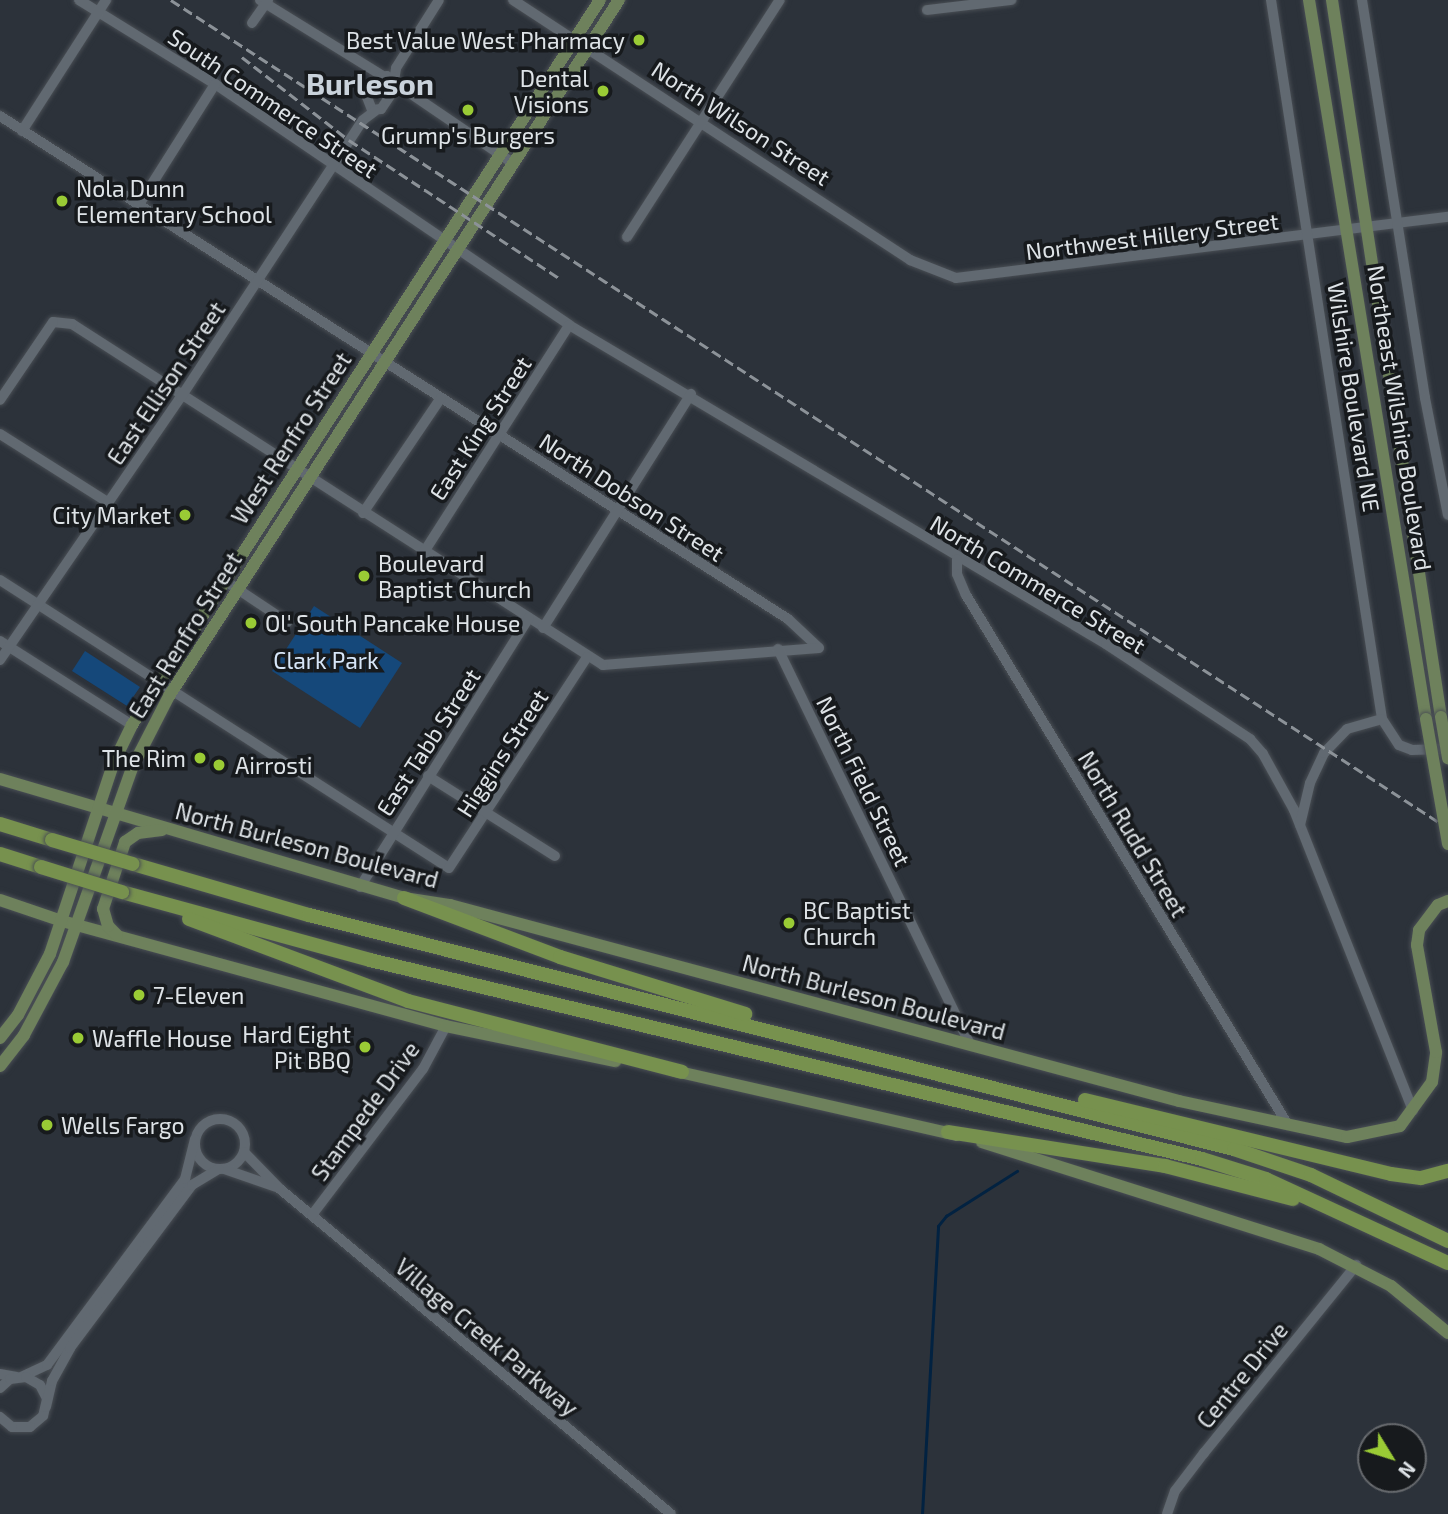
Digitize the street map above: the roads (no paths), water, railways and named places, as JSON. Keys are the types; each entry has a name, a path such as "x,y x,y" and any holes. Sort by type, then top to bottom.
{"highway":[{"path":"0,824 309,915 1054,1101 1311,1175 1448,1241"},
{"path":"0,854 122,892 370,960 1202,1159 1266,1179 1377,1227 1448,1263"},
{"path":"122,892 359,986 682,1072"},
{"path":"404,898 560,957 844,1040 875,1055"},
{"path":"1054,1101 1075,1098 1100,1103 1391,1174 1421,1178 1448,1171"},
{"path":"948,1132 1210,1174 1377,1227"}],"main road":[{"name":"West Renfro Street","path":"62,921 99,808 132,725 295,468 600,0"},
{"path":"514,164 619,0"},
{"name":"Northeast Wilshire Boulevard","path":"1309,0 1349,229 1448,844"},
{"name":"Northeast Wilshire Boulevard","path":"1332,0 1369,225 1448,758"},
{"name":"East Renfro Street","path":"116,813 143,742 173,690 514,164"},
{"name":"North Burleson Boulevard","path":"0,779 360,887 404,898 450,905 1179,1101 1347,1137 1374,1135 1399,1126 1413,1111 1432,1082 1436,1052 1419,965 1419,930 1438,905 1448,901"},
{"path":"0,1066 40,1007 79,926 116,813"},
{"path":"117,935 108,926 103,909 125,842 138,833 170,829"},
{"path":"0,900 79,926 446,1026 682,1072 948,1132 1254,1228 1356,1265 1391,1286 1448,1333"},
{"path":"0,1038 18,1015 62,921"},
{"path":"0,1050 17,1025 18,1015"}],"street":[{"name":"South Commerce Street","path":"79,0 215,84 332,167 458,250"},
{"path":"22,131 106,0"},
{"name":"East Ellison Street","path":"0,660 4,644 109,503 181,397 361,122 366,103 389,79 439,0"},
{"name":"North Wilson Street","path":"513,0 588,46 872,233"},
{"path":"927,10 1011,0"},
{"name":"Wilshire Boulevard NE","path":"1270,0 1310,237 1382,719 1399,745 1412,750 1448,749"},
{"path":"1362,0 1448,515"},
{"path":"252,23 265,1 389,79 514,164"},
{"path":"626,237 776,2"},
{"name":"East Ellison Street","path":"361,122 383,106 389,79"},
{"path":"138,206 215,84"},
{"path":"366,103 375,111"},
{"name":"North Dobson Street","path":"0,116 138,206 374,350 442,398 789,619 819,648 778,649"},
{"name":"Northwest Hillery Street","path":"872,233 910,260 956,278 1310,237 1369,225 1448,217"},
{"name":"North Commerce Street","path":"458,250 569,325 691,394 957,559 1106,643 1250,739 1274,771 1300,825 1413,1111"},
{"path":"0,400 53,322 72,324 181,397 587,657 618,667 778,649"},
{"name":"East King Street","path":"424,552 569,325"},
{"path":"544,628 691,394"},
{"path":"363,513 442,398"},
{"path":"0,434 109,503"},
{"name":"North Rudd Street","path":"957,559 957,574 966,595 1288,1125"},
{"path":"0,580 392,833"},
{"path":"224,580 286,622"},
{"name":"East Tabb Street","path":"360,887 529,618"},
{"path":"4,644 132,725"},
{"name":"North Field Street","path":"778,649 969,1044"},
{"name":"Higgins Street","path":"392,833 449,868 587,657"},
{"path":"1300,825 1310,783 1327,750 1347,729 1382,719"},
{"path":"428,776 488,811 555,856"},
{"name":"Stampede Drive","path":"312,1216 423,1069 446,1026"},
{"name":"Village Creek Parkway","path":"279,1189 201,1161 195,1139 203,1125 226,1119 240,1128 244,1152 279,1189 671,1514"},
{"path":"0,1388 47,1365 186,1179 195,1139"},
{"path":"0,1417 12,1427 30,1427 46,1407 52,1381 70,1348 192,1185 236,1164 244,1152"},
{"name":"Centre Drive","path":"1167,1514 1175,1491 1197,1462 1356,1265"},
{"path":"0,1374 20,1377 40,1385 46,1407"}],"waterway":[{"path":"922,1514 938,1226 946,1216 1017,1171"}],"railway":[{"path":"171,0 1448,828"},
{"path":"242,57 349,140 561,279"}],"place":[{"name":"Best Value West Pharmacy","path":"639,40"},
{"name":"Dental Visions","path":"603,91"},
{"name":"Grump's Burgers","path":"468,110"},
{"name":"Nola Dunn Elementary School","path":"62,201"},
{"name":"City Market","path":"185,515"},
{"name":"Boulevard Baptist Church","path":"364,576"},
{"name":"Ol' South Pancake House","path":"251,623"},
{"name":"The Rim","path":"200,758"},
{"name":"Airrosti","path":"219,765"},
{"name":"BC Baptist Church","path":"789,923"},
{"name":"7-Eleven","path":"139,995"},
{"name":"Waffle House","path":"78,1038"},
{"name":"Hard Eight Pit BBQ","path":"365,1047"},
{"name":"Wells Fargo","path":"47,1125"}],"district":[{"name":"Burleson","path":"370,83"}],"park label":[{"name":"Clark Park","path":"326,660"}]}
